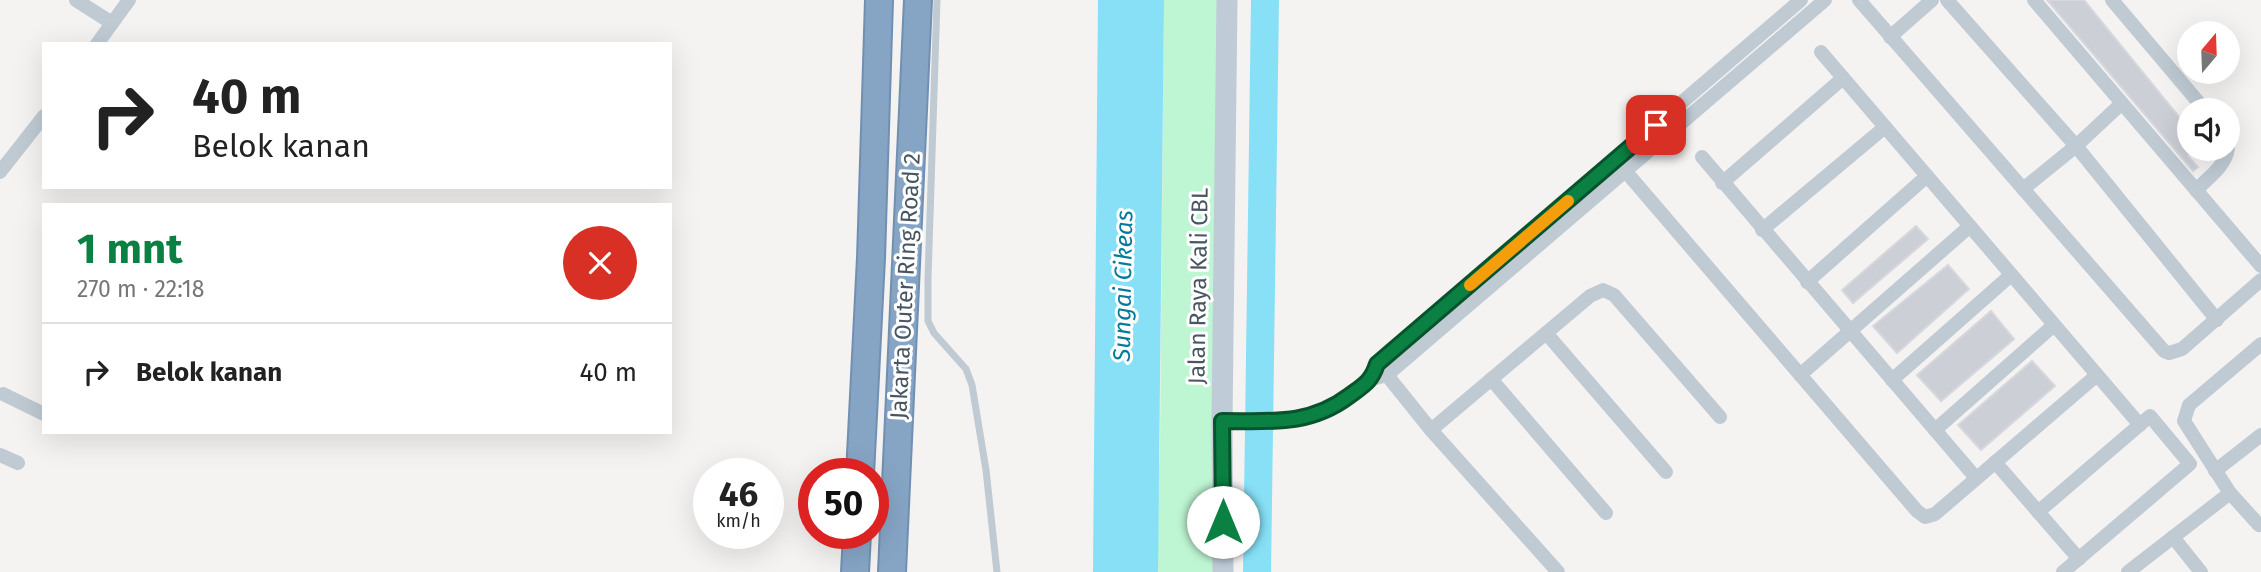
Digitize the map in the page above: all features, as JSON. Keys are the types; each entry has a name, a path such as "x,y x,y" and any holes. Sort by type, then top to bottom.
{"highway":[{"name":"Jakarta Outer Ring Road 2","path":"861,458 872,258 879,0"},
{"name":"Jakarta Outer Ring Road 2","path":"892,572 918,0"},
{"path":"855,572 856,549"}],"main road":[{"name":"Jalan Raya Kali CBL","path":"1223,572 1227,0"}],"street":[{"path":"76,0 112,23"},
{"path":"98,42 130,0"},
{"path":"1222,421 1285,421 1315,415 1340,403 1372,379 1615,160 1801,0"},
{"path":"1382,369 1625,172 1825,0"},
{"path":"1858,0 2164,351 2169,353 2182,349 2261,281"},
{"path":"1890,37 1932,0"},
{"path":"1947,0 2076,146 2217,320"},
{"path":"2034,0 2261,265"},
{"path":"2112,0 2195,98"},
{"path":"1821,52 2140,425"},
{"path":"1722,183 1843,78"},
{"path":"2023,189 2076,146 2121,104"},
{"path":"0,172 42,119"},
{"path":"1762,230 1885,127"},
{"path":"1702,157 1976,478"},
{"path":"1615,160 1920,515 1925,517 1935,514 2097,375"},
{"path":"2196,190 2224,161"},
{"path":"1807,282 1927,176"},
{"path":"1800,375 1970,226"},
{"path":"1892,380 2011,275"},
{"path":"1432,430 1590,296 1603,290 1614,295 1720,417"},
{"path":"1935,430 2054,325"},
{"path":"1545,333 1666,472"},
{"path":"2260,526 2230,493 2184,421 2189,405 2261,344"},
{"path":"1382,369 1432,430 1558,572"},
{"path":"1491,379 1606,513"},
{"path":"3,395 42,413"},
{"path":"2038,512 2150,416 2190,464 2063,572"},
{"path":"2215,471 2261,435"},
{"path":"0,454 18,463"},
{"path":"1995,462 2078,559"},
{"path":"2128,572 2230,493"},
{"path":"2173,537 2201,572"}],"lane":[{"path":"937,0 929,321 934,333 966,369 972,385 986,470 997,572"}],"green space":[{"path":"1164,0 1228,0 1226,572 1155,572 1160,449"}],"water":[{"name":"Sungai Cikeas","path":"1098,0 1164,0 1158,572 1093,572"}],"building":[{"path":"2047,0 2084,0 2177,114 2177,152"},
{"path":"2184,161 2193,161 2198,167 2193,171"},
{"path":"1916,226 1928,239 1853,303 1842,290"},
{"path":"1948,265 1969,289 1897,353 1873,326"},
{"path":"1991,311 2014,339 1941,401 1917,375"},
{"path":"2032,361 2055,386 1981,450 1958,425"}],"waterway":[{"path":"1257,572 1265,0"}],"slow traffic":[{"path":"1470,285 1568,201"}],"route":[{"path":"1223,522 1222,421 1290,420 1315,415 1340,403 1372,379 1377,364 1656,125"}]}
